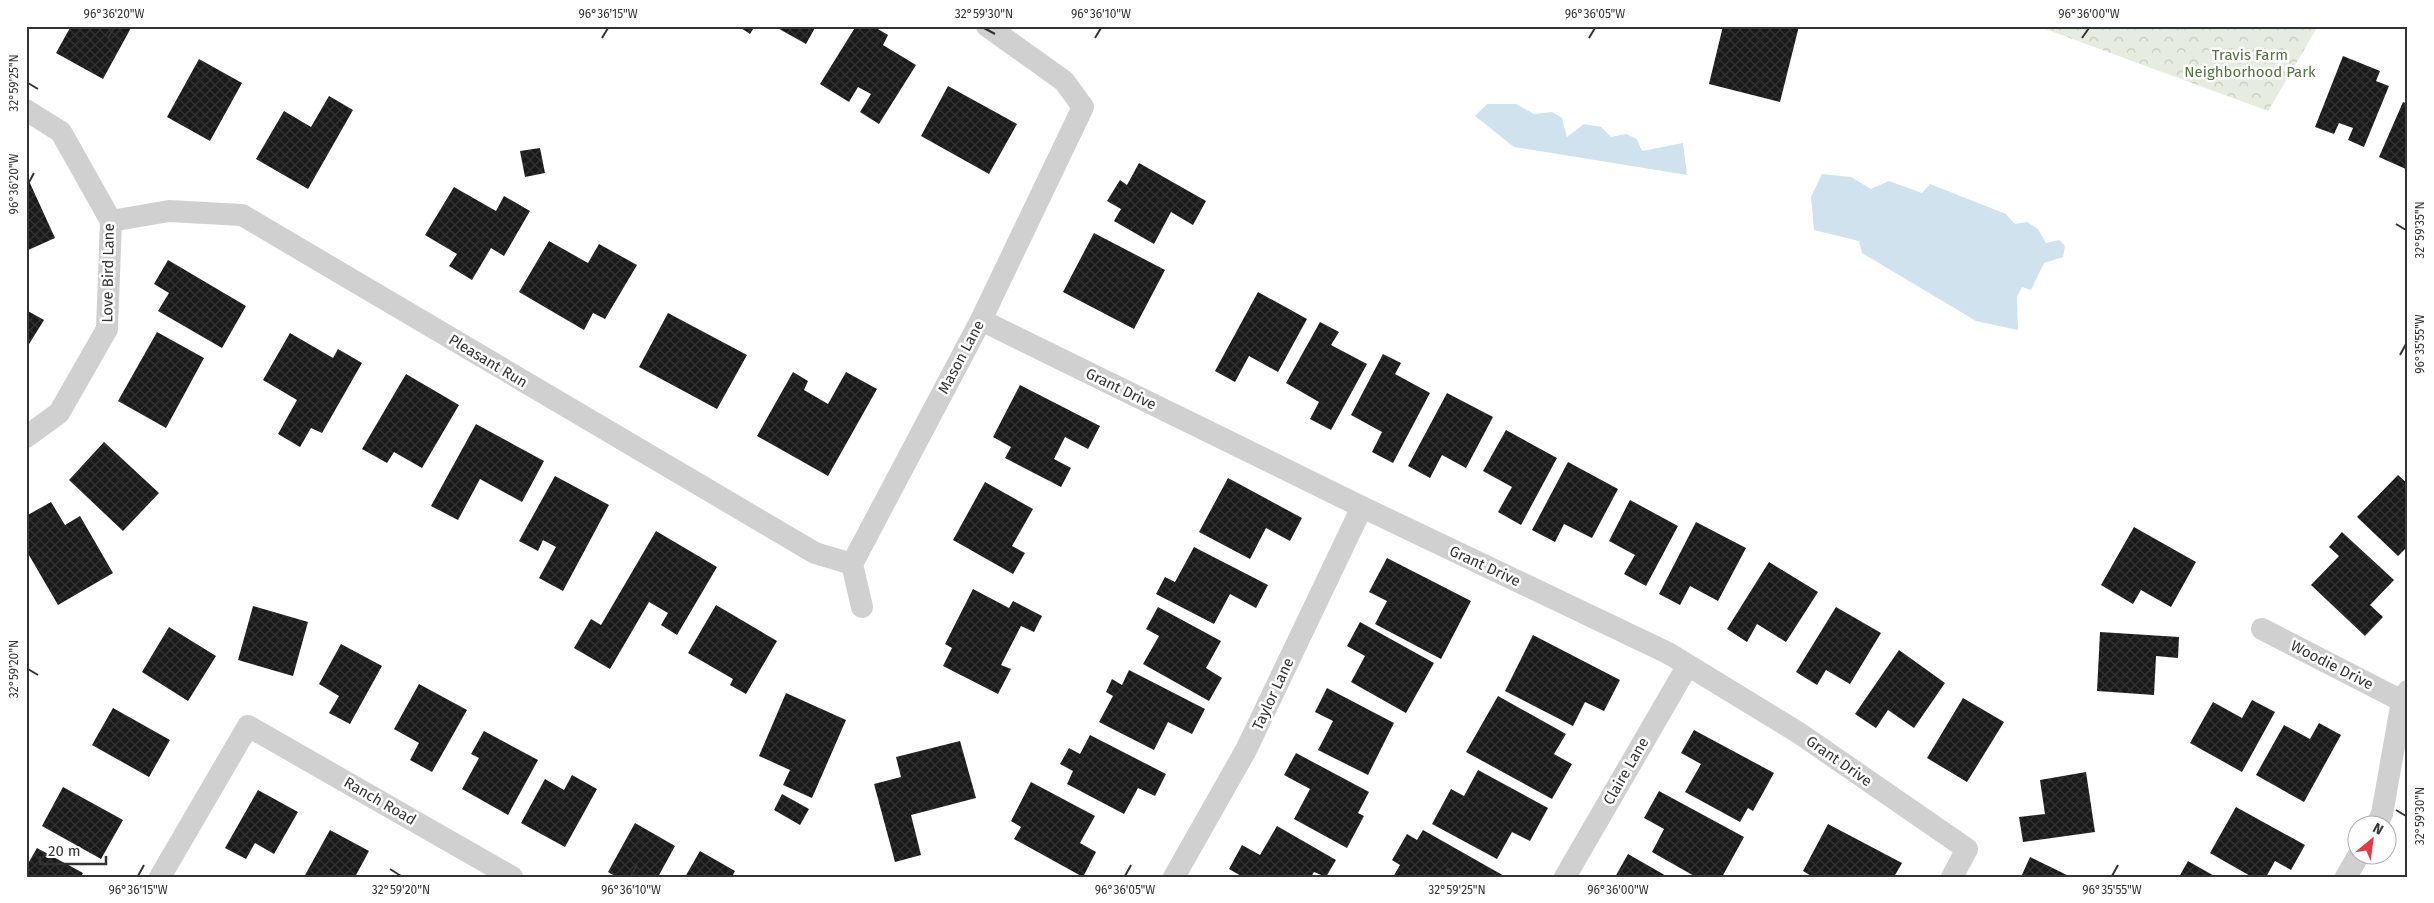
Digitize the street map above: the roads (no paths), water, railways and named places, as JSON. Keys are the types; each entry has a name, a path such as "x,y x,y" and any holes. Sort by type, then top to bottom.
{"street":[{"name":"Mason Lane","path":"852,564 981,320 1084,107 1064,81 986,26"},
{"name":"Love Bird Lane","path":"26,110 62,132 111,221 107,329 59,413 26,437"},
{"name":"Pleasant Run","path":"111,221 169,211 242,215 815,553 852,564"},
{"name":"Grant Drive","path":"981,320 1362,507 1668,653 1799,733 1967,849 1952,877"},
{"name":"Taylor Lane","path":"1174,877 1246,750 1362,507"},
{"path":"852,564 862,607"},
{"name":"Woodie Drive","path":"2262,629 2405,696"},
{"name":"Claire Lane","path":"1565,877 1688,665"},
{"path":"2381,816 2405,696"},
{"name":"Ranch Road","path":"160,877 248,726 504,875"},
{"path":"2346,877 2352,866"}],"water":[{"path":"1487,104 1516,104 1534,114 1552,112 1562,118 1567,137 1584,124 1601,127 1611,137 1626,134 1637,139 1642,151 1683,143 1687,175 1514,147 1475,116"},
{"path":"1822,174 1851,177 1871,189 1889,181 1922,193 1930,184 2006,214 2015,224 2027,222 2038,229 2046,243 2059,240 2065,246 2063,257 2044,263 2031,290 2022,287 2017,297 2018,330 1976,321 1862,253 1859,241 1814,230 1811,197"}],"park label":[{"name":"Travis Farm Neighborhood Park","path":"2250,64"}]}
